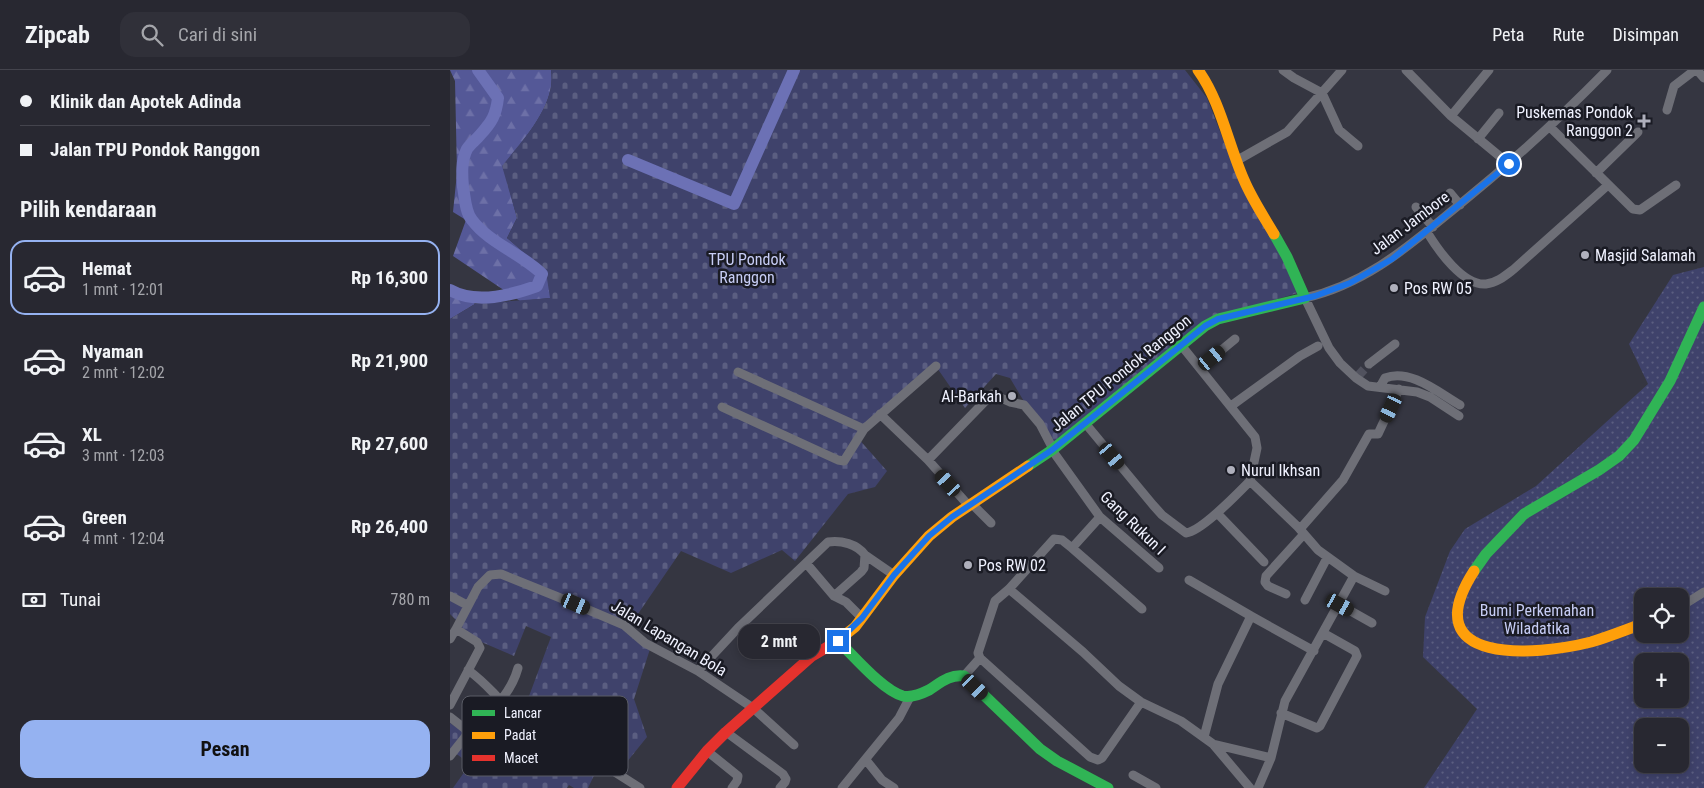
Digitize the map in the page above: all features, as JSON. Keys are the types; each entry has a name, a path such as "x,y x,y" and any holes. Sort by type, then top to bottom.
{"street":[{"path":"1198,70 1206,81 1216,102 1244,181 1287,257 1329,348 1340,363 1368,386 1417,392 1430,397 1459,416"},
{"path":"1283,70 1322,93 1340,130 1358,146"},
{"path":"1236,161 1287,132 1342,70"},
{"path":"1406,70 1451,116 1509,164"},
{"path":"1451,116 1489,70"},
{"name":"Jalan Jambore","path":"1305,298 1350,283 1392,259 1509,164 1550,127 1607,70"},
{"path":"1667,110 1674,86 1696,70 1704,78"},
{"path":"1478,139 1499,113"},
{"path":"1550,127 1633,210 1637,211 1676,185"},
{"path":"1596,173 1638,132"},
{"path":"1416,207 1430,230 1437,248 1465,277 1475,283 1488,284 1514,269 1608,185"},
{"path":"1450,193 1460,205"},
{"name":"Jalan TPU Pondok Ranggon","path":"677,788 707,751 752,708 812,656 838,641 862,618 894,575 929,536 952,517 1052,450 1211,322 1305,298"},
{"path":"1634,627 1591,642 1528,652 1481,646 1469,639 1460,627 1458,616 1460,600 1473,573 1486,554 1524,514 1599,470 1618,456 1634,440 1670,381 1703,309"},
{"path":"1201,367 1235,339"},
{"path":"1369,364 1395,344"},
{"path":"1085,423 1162,515 1186,533 1193,532 1217,513 1250,481 1257,442 1201,367 1182,345"},
{"path":"1231,406 1300,356 1318,346"},
{"path":"722,407 844,462 864,429 936,366"},
{"path":"738,372 864,429"},
{"path":"1380,387 1385,378 1392,375 1410,377 1460,405"},
{"path":"1286,594 1268,586 1265,582 1266,576 1343,480 1369,434 1378,434 1399,389"},
{"name":"Gang Rukun I","path":"928,460 992,394 1010,402 1024,404 1040,424 1052,450 1100,517 1159,568"},
{"path":"880,414 971,505 992,523"},
{"path":"1250,481 1327,558 1354,576 1385,591"},
{"path":"1217,513 1264,562"},
{"path":"1072,548 1100,517"},
{"path":"1141,702 1102,758 1098,760 1090,757 980,658 978,653 995,601 1009,589 1054,540 1062,540 1142,609"},
{"path":"698,671 738,628 828,542 853,545 894,575"},
{"path":"834,596 861,572 864,568 865,555"},
{"path":"1304,600 1327,558"},
{"path":"806,563 834,596 846,602 862,618"},
{"name":"Jalan Lapangan Bola","path":"450,639 478,587 490,575 501,574 624,626 645,643 698,671 752,708 794,745"},
{"path":"1258,788 1271,758 1285,701 1314,651 1322,633 1340,605 1354,576"},
{"path":"1189,580 1314,651"},
{"path":"1009,589 1084,652 1119,686 1141,702 1181,721 1213,744 1250,788"},
{"path":"1689,601 1704,592"},
{"path":"450,596 468,604"},
{"path":"1340,605 1372,623"},
{"path":"1204,737 1218,684 1251,616"},
{"path":"451,700 480,648 477,642 456,630"},
{"path":"1281,713 1317,728 1320,726 1357,656 1355,651 1322,633"},
{"path":"838,641 890,690 903,696 920,695 956,675 964,676 1040,749 1057,761 1108,788"},
{"path":"964,676 980,658"},
{"path":"503,696 518,668"},
{"path":"468,670 481,679 496,696"},
{"path":"842,788 900,718 910,697"},
{"path":"450,717 462,726"},
{"path":"726,732 783,774 786,779 780,788"},
{"path":"450,756 462,741"},
{"path":"1213,744 1271,758"},
{"path":"707,751 738,776 738,781 732,788"},
{"path":"866,760 882,780 894,788"},
{"path":"1133,775 1156,788"},
{"path":"621,776 640,788"}],"green space":[{"path":"450,70 551,70 549,96 543,109 528,134 503,166 517,218 507,238 547,272 551,298 520,301 453,256 466,220 453,212 457,173 455,81"},
{"name":"TPU Pondok Ranggon","path":"551,70 1185,70 1207,98 1239,180 1301,292 1206,320 1054,442 1044,435 1010,378 996,374 965,408 935,365 857,437 887,471 875,487 848,494 795,561 782,550 731,573 681,551 627,630 650,649 634,699 647,737 628,761 628,696 529,696 551,637 526,626 514,656 465,635 460,624 450,614 450,319 475,304 550,298 546,272 507,238 517,218 502,166 536,122 549,96"},
{"name":"Bumi Perkemahan Wiladatika","path":"1704,267 1704,788 1424,788 1477,709 1423,657 1425,617 1450,551 1465,529 1536,486 1648,384 1629,344 1673,275"},
{"path":"450,288 475,304 450,319"},
{"name":"TPU Pondok Ranggon","path":"450,723 462,731 462,758 450,749"},
{"name":"TPU Pondok Ranggon","path":"462,775 594,776 588,788 574,788 569,785 567,788 453,788"}],"waterway":[{"path":"450,290 460,295 471,297 494,297 517,293 537,286 542,274 525,260 487,235 472,220 467,209 462,178 465,154 468,147 484,130 495,114 498,98 478,70"},
{"path":"628,160 734,204 794,70"}],"tunnel":[{"path":"1358,376 1369,364"}],"traffic: fast":[{"path":"1028,466 1052,450 1205,326 1218,319 1305,298 1287,257 1274,234"},
{"path":"1474,571 1486,554 1524,514 1599,470 1619,456 1634,440 1670,381 1704,307"},
{"path":"838,641 878,680 895,693 903,696 920,694 954,676 964,676 1040,749 1057,761 1108,788"}],"traffic: slow":[{"path":"1198,70 1213,96 1247,187 1274,234"},
{"path":"836,642 855,627 894,575 929,536 952,517 1028,466"},
{"path":"1474,571 1459,602 1459,624 1470,639 1489,647 1514,651 1568,647 1591,642 1634,627"}],"traffic: jam":[{"path":"677,788 707,751 726,732 812,656 836,642"}],"place":[{"name":"Puskemas Pondok Ranggon 2","path":"1644,121"},
{"name":"Masjid Salamah","path":"1585,255"},
{"name":"Pos RW 05","path":"1394,288"},
{"name":"Al-Barkah","path":"1012,396"},
{"name":"Nurul Ikhsan","path":"1231,470"},
{"name":"Pos RW 02","path":"968,565"}],"route":[{"path":"838,641 855,627 894,575 929,536 952,517 1013,478 1052,450 1205,326 1218,319 1315,296 1350,283 1392,259 1433,228 1509,164"}]}
